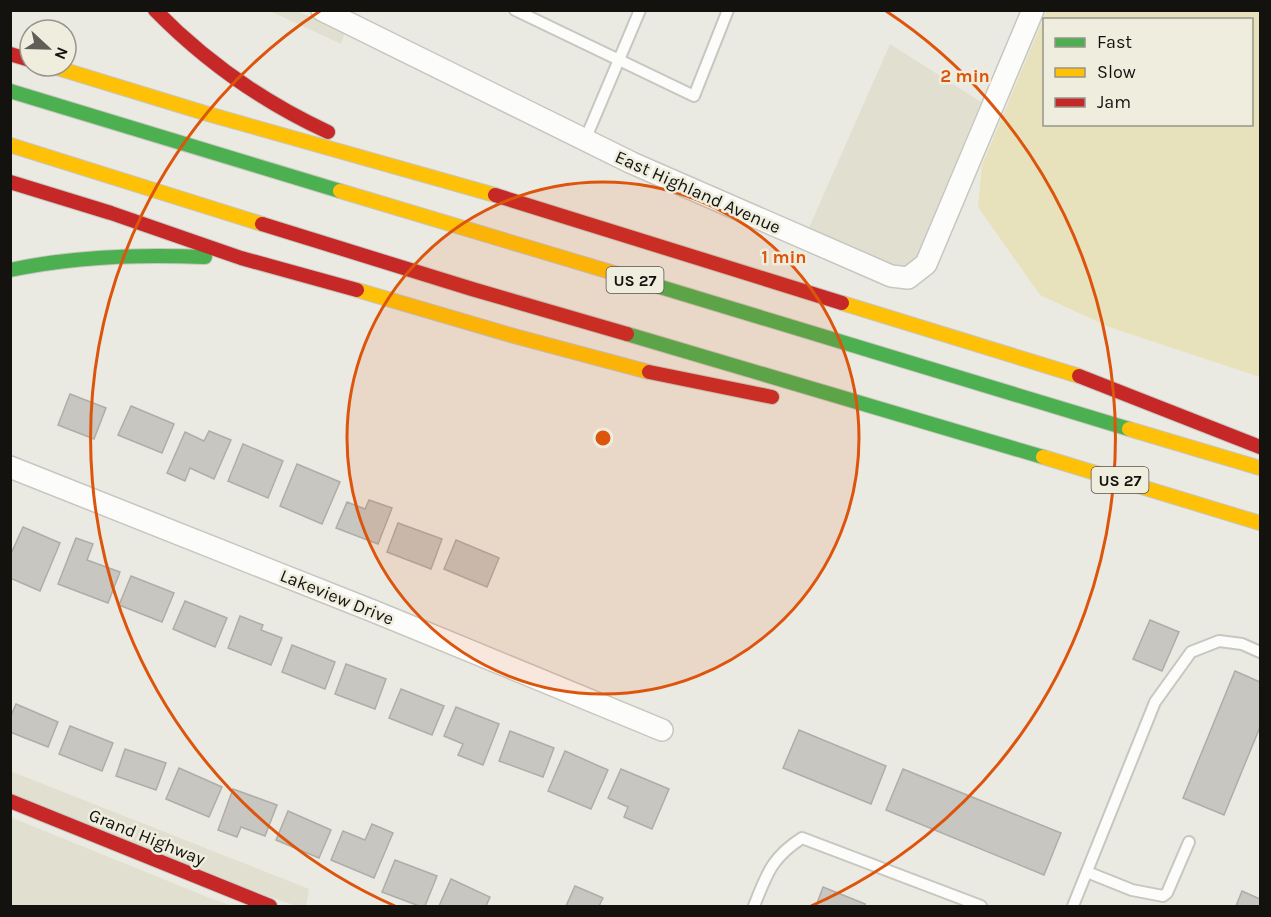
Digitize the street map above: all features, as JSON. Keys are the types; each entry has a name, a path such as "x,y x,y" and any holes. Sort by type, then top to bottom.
{"main road":[{"path":"154,10 208,58 258,95 310,124 444,178"},
{"path":"78,74 208,114 444,178 1085,378 1260,447"},
{"name":"US 27","path":"10,91 1260,468"},
{"name":"US 27","path":"10,145 472,289 1260,523"},
{"path":"10,182 111,213 241,258 416,306 514,336 648,372 785,399"},
{"path":"10,270 45,261 118,254 241,258"},
{"path":"831,408 980,438"},
{"name":"Grand Highway","path":"10,801 270,906"}],"street":[{"name":"East Highland Avenue","path":"322,10 632,164 891,276 908,278 926,264 1033,10"},
{"name":"Lakeview Drive","path":"10,467 378,613 662,730"}],"lane":[{"path":"515,10 694,96 728,10"},
{"path":"585,140 640,10"},
{"path":"1073,906 1155,702 1191,652 1219,641 1242,644 1260,652"},
{"path":"754,906 770,868 784,850 802,838 981,906"},
{"path":"1087,872 1132,890 1163,896 1167,893 1189,842"}],"shaded area":[{"path":"1047,10 1260,11 1260,377 1109,327 1040,295 978,207 982,165 1043,20 1043,126 1253,126 1253,18 1044,18"},
{"path":"270,11 297,11 345,33 341,44"},
{"path":"890,44 981,102 916,257 903,267 809,228"},
{"path":"10,771 309,889 306,906 296,906 218,878 11,794"},
{"path":"10,817 210,898 232,906 11,906"}],"building":[{"path":"70,394 106,408 94,439 58,425"},
{"path":"131,406 174,424 162,453 118,435"},
{"path":"209,431 231,440 214,479 190,468 185,481 167,473 185,432 204,441"},
{"path":"243,444 283,461 268,498 228,481"},
{"path":"297,464 340,482 322,524 280,506"},
{"path":"369,500 392,508 378,544 336,528 347,502 365,509"},
{"path":"398,523 442,539 431,569 387,552"},
{"path":"23,527 60,543 40,591 10,578 10,556"},
{"path":"76,538 93,544 87,560 120,572 108,603 58,584"},
{"path":"456,540 499,558 487,587 444,569"},
{"path":"131,576 174,593 162,622 119,605"},
{"path":"185,601 227,618 215,647 173,629"},
{"path":"240,616 263,625 261,630 282,638 271,665 228,648"},
{"path":"1150,620 1179,632 1162,671 1133,659"},
{"path":"292,645 335,662 325,689 282,672"},
{"path":"346,664 386,679 375,709 335,694"},
{"path":"1235,671 1260,682 1260,727 1224,815 1183,798"},
{"path":"401,689 444,706 432,735 389,718"},
{"path":"16,704 58,722 48,747 10,732 10,718"},
{"path":"456,707 499,724 483,765 458,755 463,744 444,736"},
{"path":"70,726 113,743 102,771 59,754"},
{"path":"799,730 886,766 871,804 783,768"},
{"path":"510,731 554,748 543,777 499,761"},
{"path":"125,749 166,763 156,790 116,776"},
{"path":"565,751 608,770 591,809 548,791"},
{"path":"179,768 222,787 209,817 166,799"},
{"path":"621,769 669,789 652,829 624,817 628,807 608,798"},
{"path":"903,769 1061,833 1044,875 886,810"},
{"path":"233,789 277,805 265,836 241,827 237,837 218,830"},
{"path":"288,811 331,830 319,858 276,840"},
{"path":"372,824 393,833 374,878 331,860 343,831 365,840"},
{"path":"395,860 437,876 425,906 419,906 382,892"},
{"path":"451,879 490,897 486,906 439,906"},
{"path":"575,886 603,898 599,906 566,906"},
{"path":"823,887 865,904 864,906 816,906"},
{"path":"1242,891 1260,899 1260,906 1236,906"}],"traffic: fast":[{"path":"10,91 340,191"},
{"path":"10,270 107,257 205,257"},
{"path":"644,282 1129,429"},
{"path":"627,334 1043,457"}],"traffic: slow":[{"path":"78,74 208,114 495,195"},
{"path":"10,145 262,224"},
{"path":"340,191 644,282"},
{"path":"357,290 514,336 649,372"},
{"path":"842,303 1079,376"},
{"path":"1129,429 1260,468"},
{"path":"1043,457 1260,523"}],"traffic: jam":[{"path":"155,10 174,29 236,79 258,94 328,132"},
{"path":"10,54 18,56"},
{"path":"10,182 111,213 241,258 357,290"},
{"path":"495,195 842,303"},
{"path":"262,224 627,334"},
{"path":"649,372 772,397"},
{"path":"1079,376 1260,447"},
{"path":"10,801 270,906"}]}
